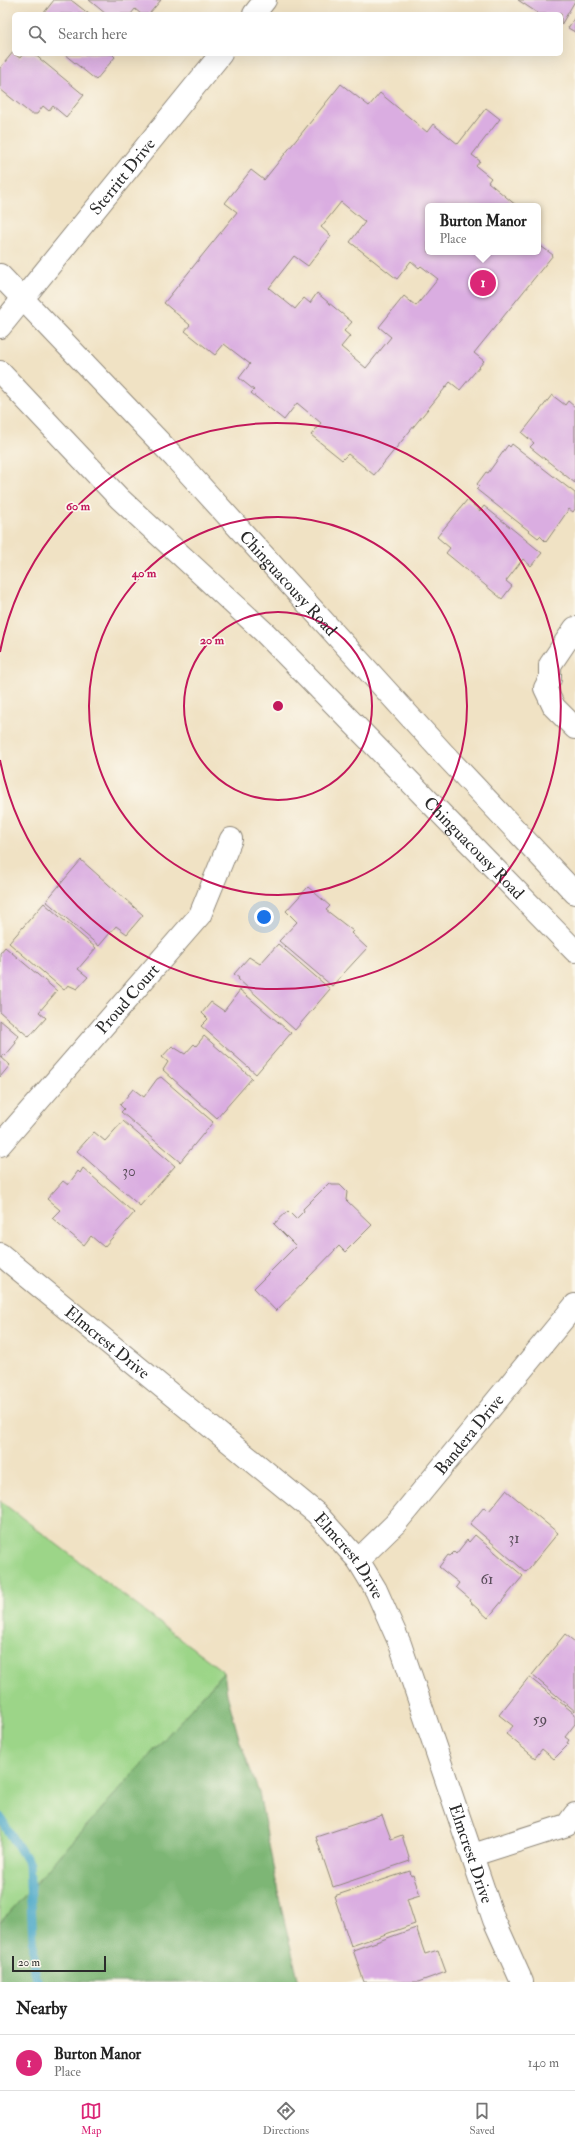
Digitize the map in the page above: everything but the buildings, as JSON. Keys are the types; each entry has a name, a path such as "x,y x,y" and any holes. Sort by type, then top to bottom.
{"street":[{"path":"256,12 265,0"},
{"name":"Sterritt Drive","path":"0,327 219,56"},
{"name":"Chinguacousy Road","path":"0,275 175,458 443,753 575,893"},
{"name":"Chinguacousy Road","path":"0,372 120,499 265,633 575,951"},
{"path":"575,628 550,665 550,679 545,688 554,707 575,728"},
{"name":"Proud Court","path":"0,1145 200,915 230,839"},
{"name":"Elmcrest Drive","path":"0,1254 316,1514 358,1560 376,1590 400,1644 494,1920 522,1982"},
{"name":"Bandera Drive","path":"358,1560 396,1523 575,1305"},
{"path":"473,1855 567,1825 575,1814"}],"green space":[{"path":"0,1501 224,1672 0,1923"},
{"path":"224,1672 227,1694 240,1742 259,1793 281,1907 299,1982 0,1982 0,1923"}],"waterway":[{"path":"0,1817 29,1864 35,1975 38,1982"}],"place":[{"name":"Burton Manor","path":"483,283"}]}
